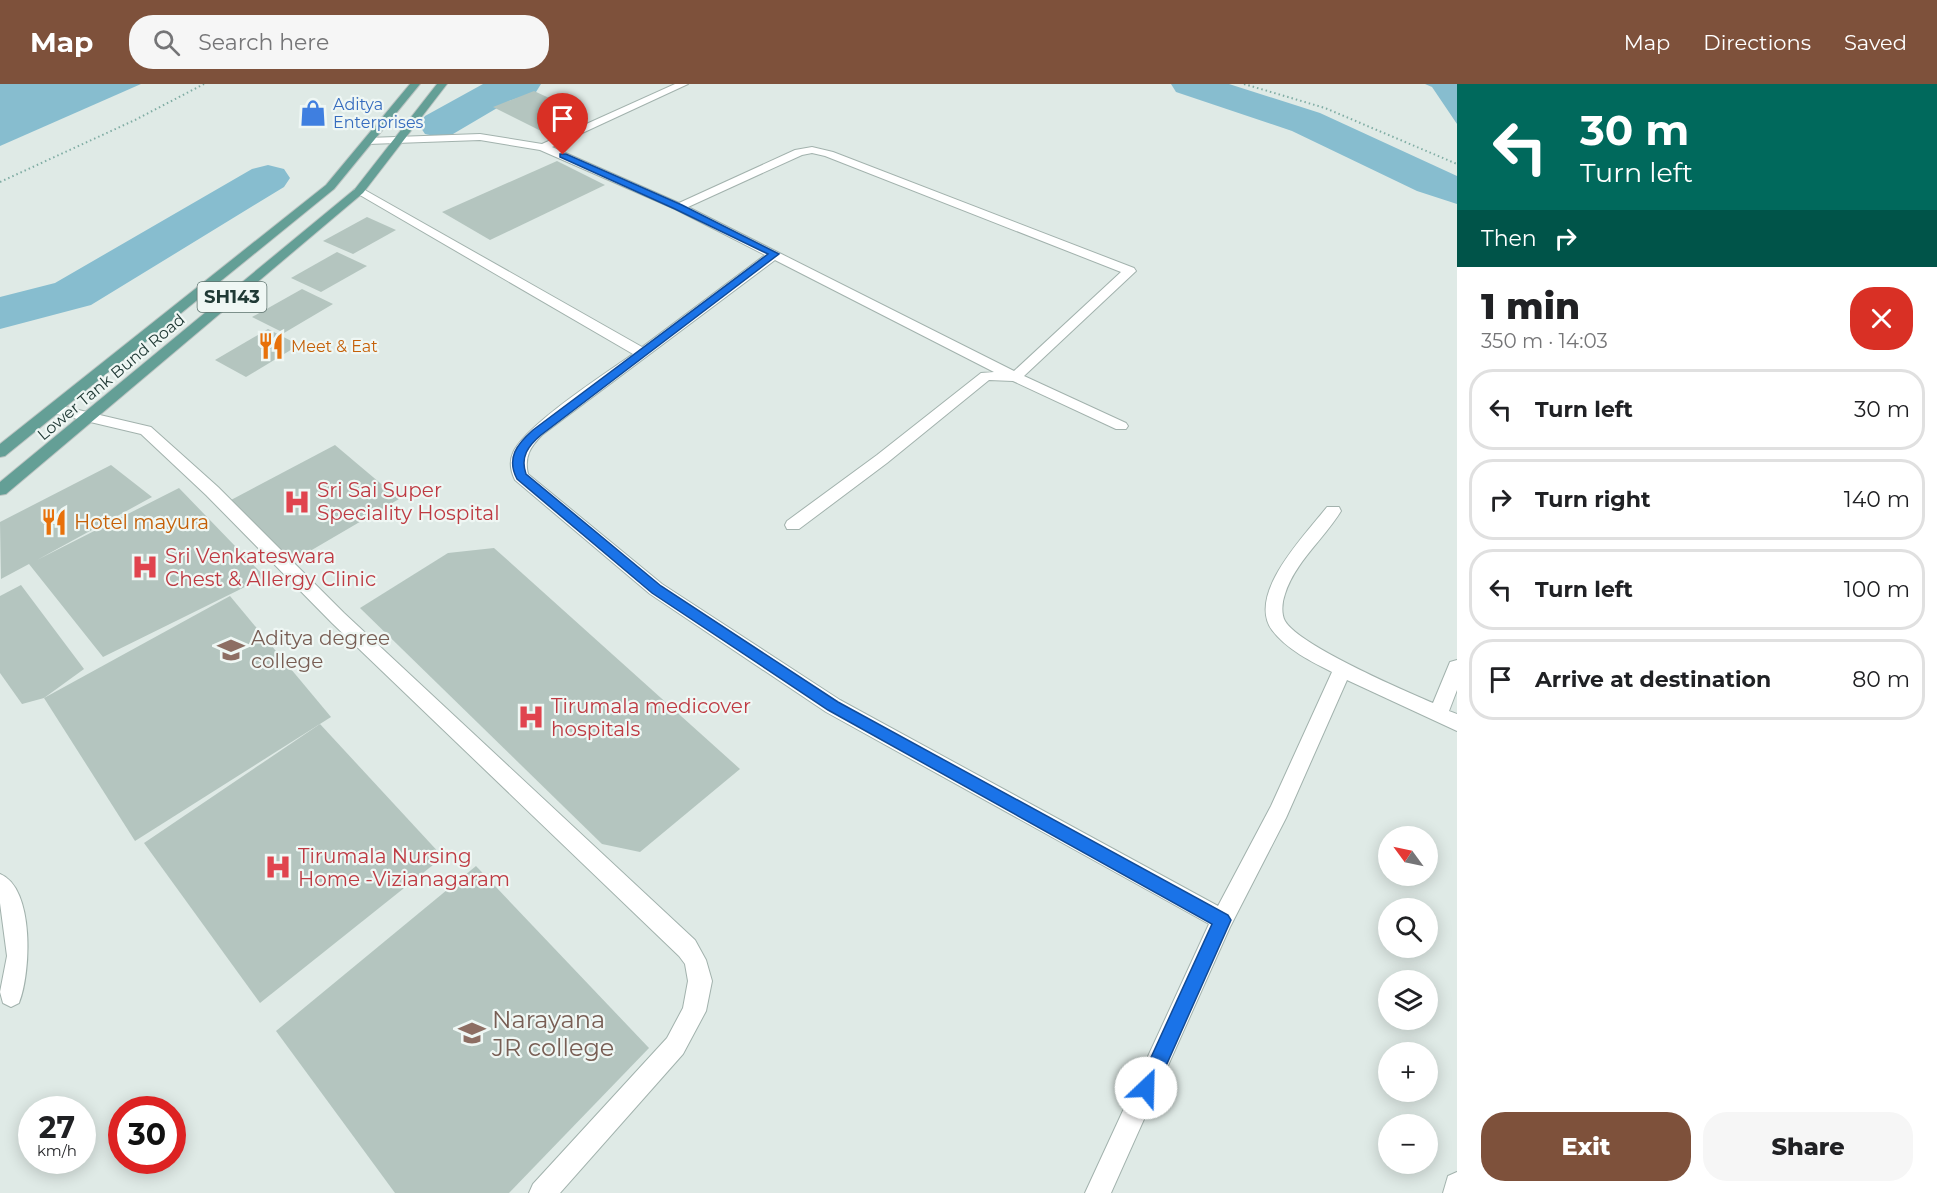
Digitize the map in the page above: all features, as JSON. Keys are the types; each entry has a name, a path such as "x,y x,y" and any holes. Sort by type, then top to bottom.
{"main road":[{"name":"Lower Tank Bund Road","path":"0,452 330,187 414,84"},
{"name":"Lower Tank Bund Road","path":"0,490 359,190 442,84"}],"street":[{"path":"543,147 683,84"},
{"path":"368,141 480,137 504,138 543,147 679,207 1016,377 1121,426"},
{"path":"679,207 799,152 812,150 848,161 1130,271 1016,377 986,376 882,459 793,525"},
{"path":"359,190 642,353"},
{"path":"774,254 525,443 518,456 521,476 656,589 833,706 1222,920"},
{"path":"53,409 146,430 212,491 338,618 687,948 695,960 700,981 694,1011 675,1046 542,1193"},
{"path":"1333,511 1282,581 1274,603 1277,624 1297,643 1343,669 1457,723"},
{"path":"1438,714 1457,667"},
{"path":"1098,1193 1222,920 1279,812 1343,669"},
{"path":"0,885 10,896 18,956 10,995"},
{"path":"1455,1193 1457,1185"}],"path":[{"path":"0,182 135,120 204,84"},
{"path":"1244,84 1325,108 1457,164"}],"water":[{"path":"0,84 141,84 0,146"},
{"path":"1425,84 1457,84 1457,124 1432,87"}],"building":[{"path":"534,91 584,114 543,132 493,107"},
{"path":"557,161 605,185 490,240 442,212"},
{"path":"367,217 396,230 353,254 323,241"},
{"path":"337,252 367,266 321,292 291,278"},
{"path":"302,289 333,304 284,333 252,317"},
{"path":"268,329 299,345 246,377 215,360"},
{"path":"335,445 399,499 293,561 231,500"},
{"path":"111,465 152,497 37,560 179,488 265,577 103,657 29,564 1,579 0,522"},
{"path":"494,548 740,769 640,852 602,844 360,608 448,553"},
{"path":"21,585 84,669 44,698 22,704 0,673 0,596"},
{"path":"230,596 331,717 135,841 44,698"},
{"path":"320,724 443,857 260,1003 144,843"},
{"path":"476,866 649,1048 509,1193 395,1193 276,1031"}],"waterway":[{"path":"439,125 495,93 522,84"},
{"path":"1190,84 1306,122 1457,191"},
{"path":"0,313 73,294 268,178"}],"place":[{"name":"Aditya Enterprises","path":"313,113"},
{"name":"Meet & Eat","path":"271,346"},
{"name":"Sri Sai Super Speciality Hospital","path":"297,502"},
{"name":"Hotel mayura","path":"54,522"},
{"name":"Sri Venkateswara Chest & Allergy Clinic","path":"145,567"},
{"name":"Aditya degree college","path":"231,650"},
{"name":"Tirumala medicover hospitals","path":"531,717"},
{"name":"Tirumala Nursing Home -Vizianagaram","path":"278,867"},
{"name":"Narayana JR college","path":"472,1033"}],"route":[{"path":"563,155 679,207 774,254 537,432 525,443 518,456 521,476 656,589 833,706 1222,920 1146,1088"}]}
